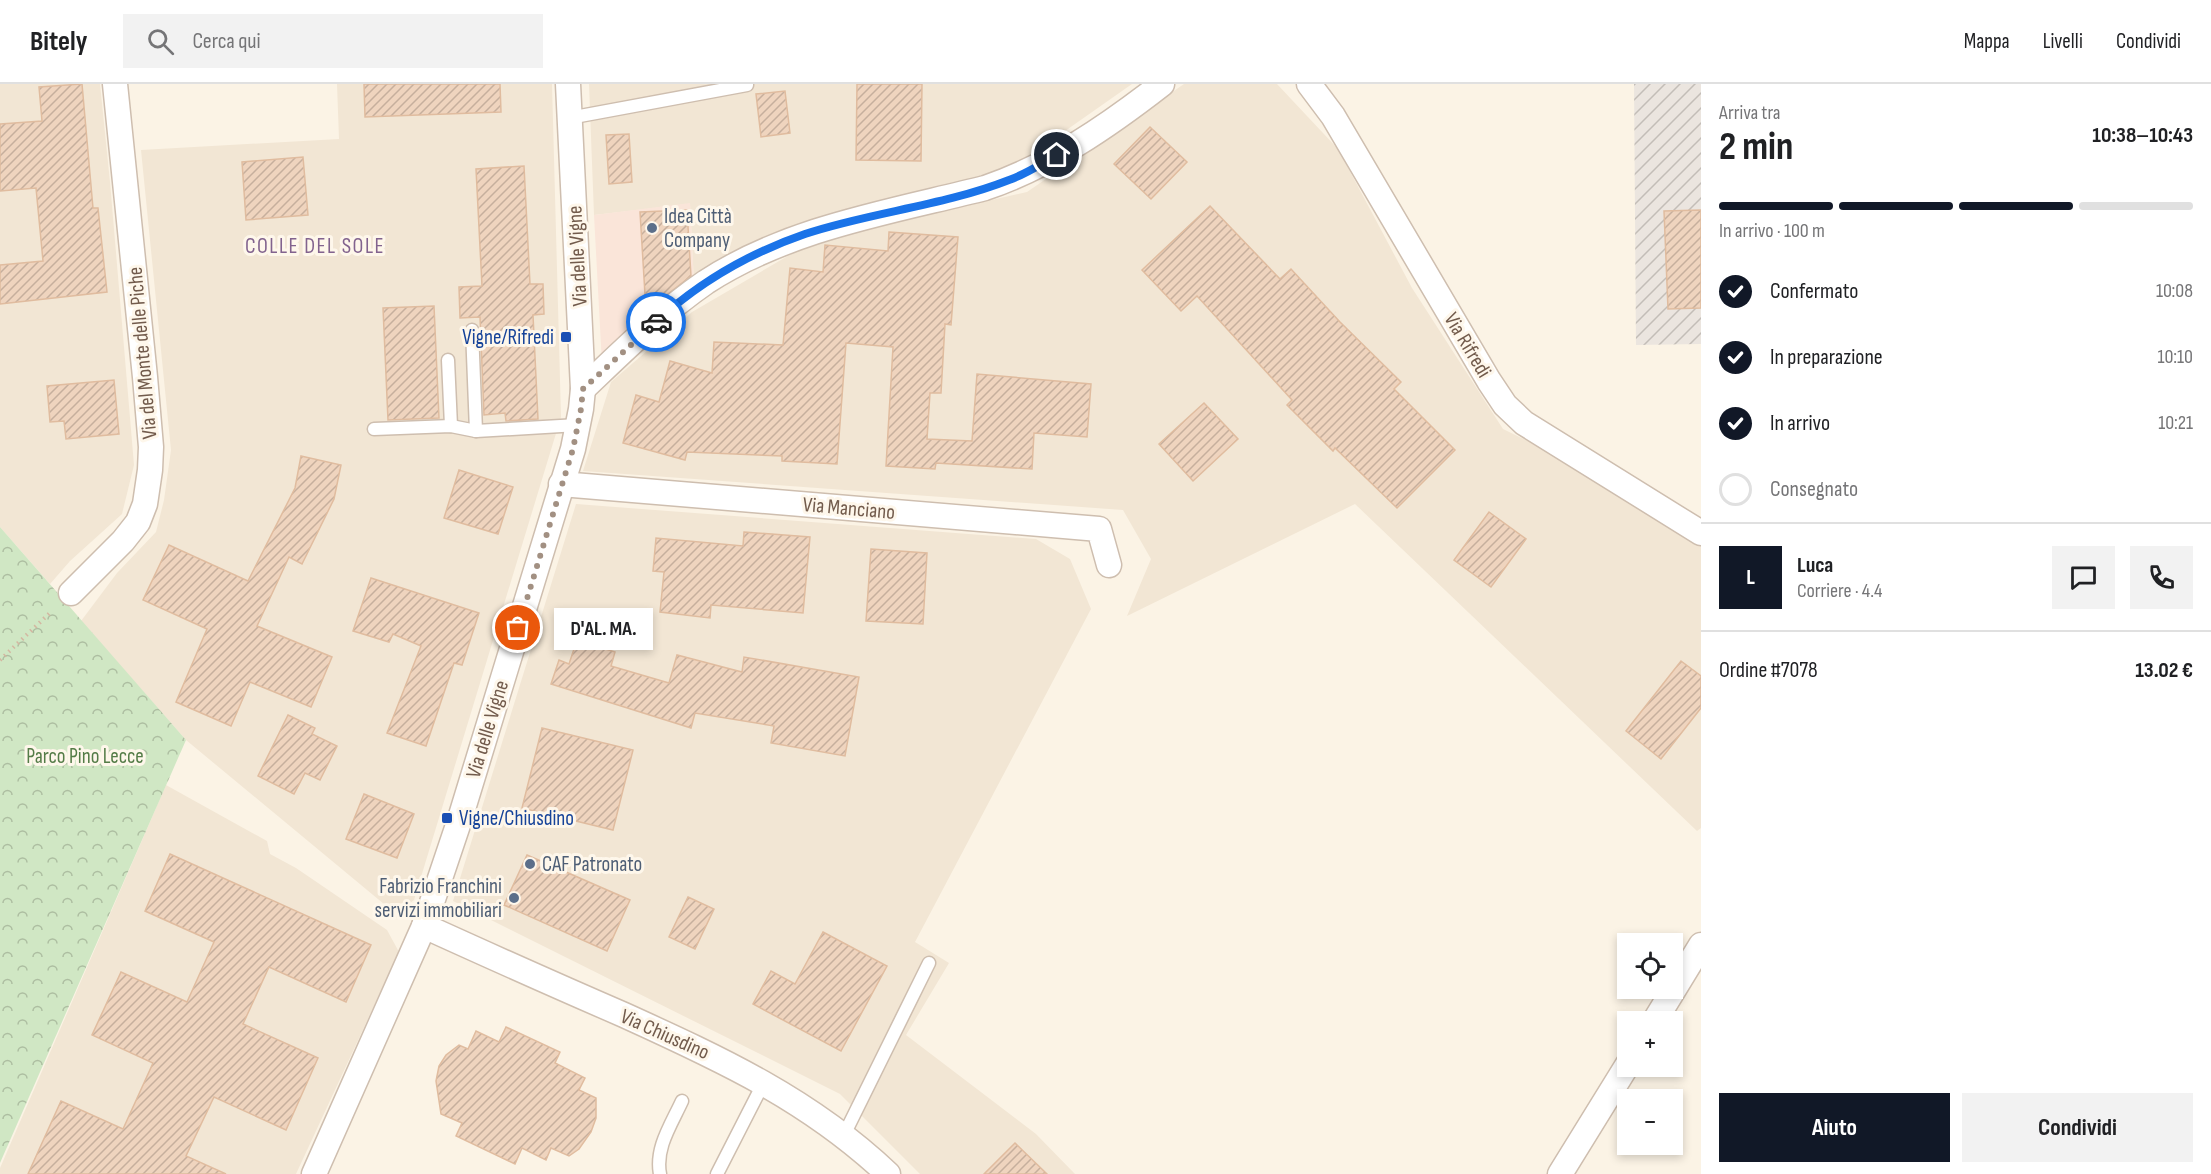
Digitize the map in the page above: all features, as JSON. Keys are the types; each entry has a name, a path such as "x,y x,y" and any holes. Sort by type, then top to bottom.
{"street":[{"name":"Via del Monte delle Piche","path":"70,593 123,541 138,522 145,504 150,470 151,447 145,377 115,84"},
{"name":"Via delle Vigne","path":"314,1174 424,926 459,822 578,425 583,389 568,84"},
{"path":"583,389 674,306 707,282 742,262 774,246 806,234 1010,180 1080,142 1162,84"},
{"name":"Via Rifredi","path":"1309,84 1332,116 1490,381 1514,415 1701,532"},
{"name":"Via Manciano","path":"561,484 1099,530 1109,566"},
{"name":"Via Chiusdino","path":"424,926 709,1053 764,1082 808,1108 844,1135 888,1174"},
{"path":"1661,1011 1701,945"},
{"path":"1560,1174 1620,1077"}],"lane":[{"path":"569,118 747,85"},
{"path":"472,330 476,431"},
{"path":"448,360 451,426"},
{"path":"374,429 451,426 476,431 578,425"},
{"path":"844,1135 929,963"},
{"path":"717,1174 764,1082"},
{"path":"660,1174 658,1163 660,1150 682,1101"}],"path":[{"path":"0,660 70,593"}],"shaded area":[{"path":"0,84 100,84 110,182 134,465 122,514 70,561 50,584 0,527"},
{"path":"337,84 552,84 561,417 414,900 396,914 186,740 81,621 117,573 156,532 164,500 171,450 141,150 339,139"},
{"path":"589,84 1132,84 1001,173 694,284 690,204 594,215"},
{"path":"1184,84 1277,84 1338,149 1412,288 1503,429 1701,526 1701,828 1697,831 1355,504 1127,616 1151,559 1123,510 583,471 611,382 692,312 793,253 867,228 1027,192"},
{"path":"1634,84 1701,84 1701,344 1636,345"},
{"path":"690,203 694,284 602,364 594,215"},
{"path":"576,504 1036,539 1070,559 1091,609 915,942 949,963 906,1035 1036,1134 1075,1174 920,1174 840,1094 453,901"},
{"path":"166,785 267,841 270,854 296,868 387,930 399,952 296,1174 0,1174 0,1168"}],"green space":[{"name":"Parco Pino Lecce","path":"0,527 186,740 0,1163"}],"building":[{"path":"82,84 93,208 98,208 107,292 0,304 0,265 43,261 36,188 0,191 0,124 42,121 39,87"},
{"path":"364,84 500,84 501,112 365,117"},
{"path":"857,84 922,84 921,161 856,160"},
{"path":"785,91 790,133 761,137 756,94"},
{"path":"1150,127 1187,162 1151,199 1114,164"},
{"path":"629,134 632,182 609,184 606,135"},
{"path":"303,157 308,215 246,220 242,162"},
{"path":"524,166 530,284 543,284 544,314 533,315 538,419 506,421 505,413 484,415 480,317 460,318 459,287 482,286 476,169"},
{"path":"1210,206 1280,279 1291,269 1340,322 1401,382 1394,389 1455,450 1397,508 1335,448 1333,451 1287,405 1292,400 1197,296 1181,311 1142,270"},
{"path":"687,210 691,276 646,311 640,212"},
{"path":"1701,210 1701,308 1668,309 1664,211"},
{"path":"889,232 958,237 951,325 945,324 941,393 930,393 927,439 972,441 977,374 1091,384 1087,437 1034,433 1032,469 936,463 935,469 886,466 893,347 846,343 837,464 782,461 782,456 687,452 685,460 623,443 636,395 659,402 670,361 712,373 714,342 783,345 790,268 823,272 825,245 888,251"},
{"path":"434,306 439,418 388,420 383,308"},
{"path":"114,380 119,434 66,439 64,421 50,422 47,386"},
{"path":"1204,403 1238,439 1193,481 1159,444"},
{"path":"301,456 341,465 334,499 302,564 289,557 257,626 332,657 311,707 250,682 231,726 176,702 207,629 143,600 169,545 248,581 295,488"},
{"path":"459,470 513,487 498,534 444,518"},
{"path":"1489,512 1526,539 1491,587 1454,560"},
{"path":"744,532 810,537 803,613 711,605 710,618 660,612 664,572 653,571 656,538 743,546"},
{"path":"871,549 927,553 923,624 866,621"},
{"path":"371,578 479,613 462,665 454,663 426,746 387,733 421,646 393,634 389,642 353,631"},
{"path":"577,640 615,652 611,666 669,683 677,655 742,672 744,657 859,677 845,756 771,743 774,726 695,713 691,728 551,684 559,660 569,664"},
{"path":"1681,661 1701,676 1701,708 1661,759 1626,731"},
{"path":"288,715 315,728 312,734 337,746 320,780 305,773 294,794 258,776"},
{"path":"542,728 633,750 613,830 522,808"},
{"path":"364,794 414,814 397,858 346,839"},
{"path":"170,854 371,945 346,1002 269,967 243,1024 318,1058 286,1130 214,1097 186,1156 226,1174 28,1174 61,1101 123,1129 153,1063 92,1035 121,972 187,1002 214,942 145,911"},
{"path":"527,855 630,900 607,951 504,905"},
{"path":"688,897 714,909 695,949 669,937"},
{"path":"823,932 887,966 841,1051 753,1004 771,971 795,984"},
{"path":"506,1027 560,1052 555,1063 585,1078 579,1090 596,1098 596,1118 591,1132 579,1149 569,1156 551,1148 546,1160 522,1148 515,1164 456,1136 462,1123 441,1114 436,1081 439,1066 446,1055 459,1045 468,1049 476,1031 499,1042"},
{"path":"1015,1143 1047,1174 984,1174"}],"way so far":[{"path":"518,628 573,449 583,389 656,322"}],"place":[{"name":"Idea Città Company","path":"652,228"},
{"name":"Vigne/Rifredi","path":"566,337"},
{"name":"D'AL. MA.","path":"518,628"},
{"name":"Vigne/Chiusdino","path":"447,818"},
{"name":"CAF Patronato","path":"530,864"},
{"name":"Fabrizio Franchini servizi immobiliari","path":"514,898"}],"district":[{"name":"COLLE DEL SOLE","path":"315,245"}],"route":[{"path":"656,322 707,282 774,246 827,228 1010,180 1057,155"}]}
